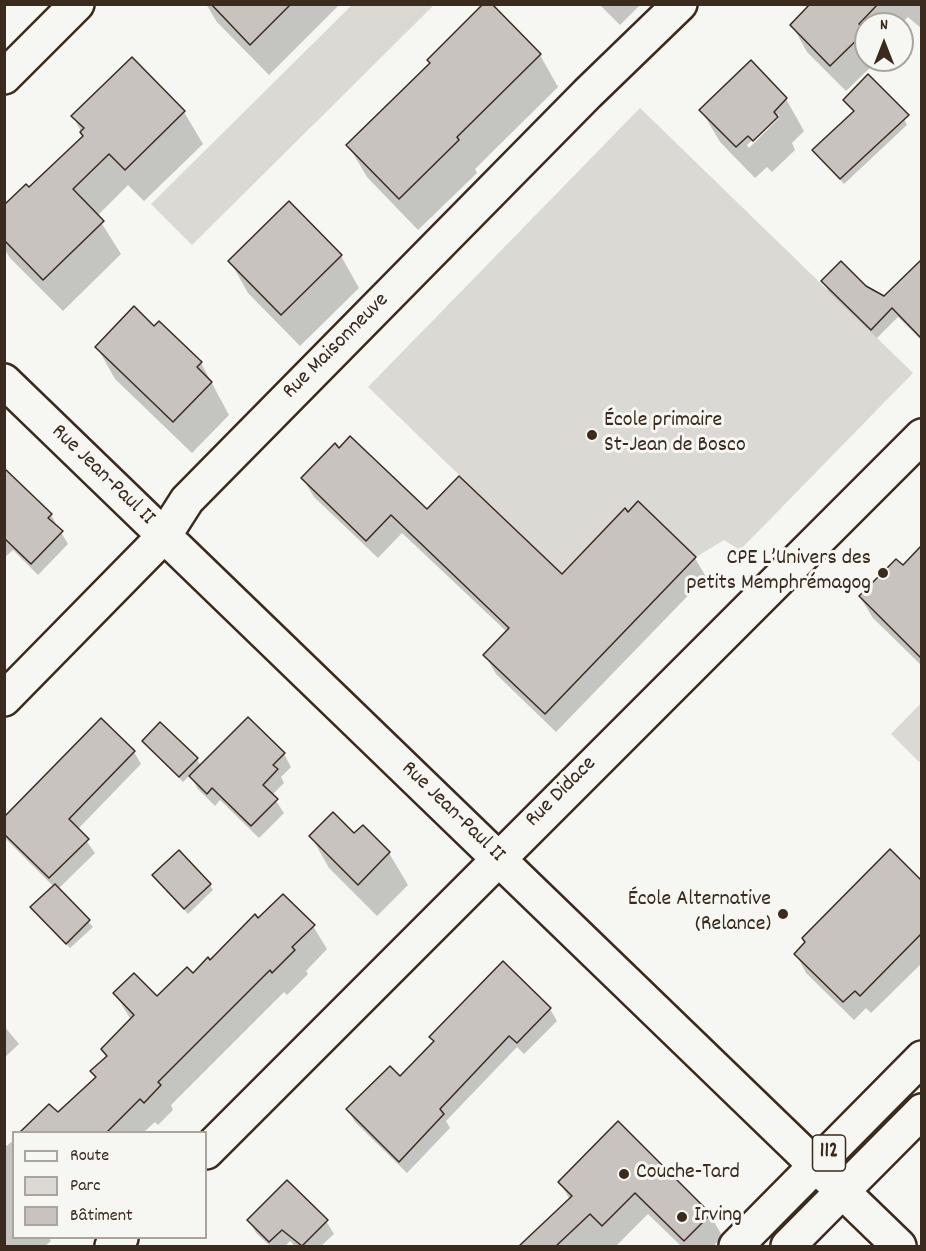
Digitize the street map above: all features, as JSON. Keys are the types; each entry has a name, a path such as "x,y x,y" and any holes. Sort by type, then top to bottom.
{"street":[{"path":"4,77 77,4"},
{"name":"Rue Maisonneuve","path":"4,699 164,536 187,500 588,93 680,4"},
{"name":"Rue Jean-Paul II","path":"12,395 164,536 899,1246"},
{"name":"Rue Didace","path":"207,1151 921,436"},
{"name":"112","path":"736,1246 921,1058"},
{"name":"112","path":"788,1246 921,1112"}],"green space":[{"path":"353,4 434,5 192,245 151,204"},
{"name":"École primaire St-Jean de Bosco","path":"640,108 913,373 740,550 724,540 696,557 638,501 628,512 624,509 558,577 540,553 368,387"},
{"path":"921,703 922,759 919,762 891,734"}],"building":[{"path":"211,4 291,4 250,45"},
{"path":"483,4 492,4 541,54 457,137 459,140 399,199 346,145 430,63 427,60"},
{"path":"810,4 878,4 870,12 854,12 854,43 830,66 790,25"},
{"path":"132,57 185,111 125,170 109,154 73,189 104,221 43,280 4,240 4,205 26,184 29,187 83,136 80,132 84,128 71,116"},
{"path":"751,60 787,98 774,112 778,117 753,141 748,136 736,147 699,110"},
{"path":"868,74 909,115 840,179 812,150 854,111 843,100"},
{"path":"289,201 342,255 281,315 228,261"},
{"path":"921,260 921,338 892,308 871,330 821,281 841,261 866,286 884,296"},
{"path":"134,306 154,326 159,321 202,362 197,367 212,382 173,422 95,347"},
{"name":"École primaire St-Jean de Bosco","path":"350,436 427,509 459,476 562,574 625,508 628,512 638,501 696,557 545,714 483,655 509,628 391,515 366,541 301,478 335,443 339,448"},
{"path":"4,468 52,514 48,518 63,531 31,564 4,538"},
{"path":"921,546 921,658 859,596 896,559 903,565"},
{"path":"248,717 285,753 273,765 278,769 263,785 278,799 251,826 212,788 207,794 189,776"},
{"path":"101,718 135,751 69,819 89,839 49,878 4,834 4,817"},
{"path":"160,722 198,758 179,777 142,741"},
{"path":"333,812 354,833 363,825 390,852 358,885 309,836"},
{"path":"890,849 921,880 921,934 860,996 855,991 843,1002 794,954 805,942 802,938"},
{"path":"179,850 211,884 184,909 152,875"},
{"path":"55,884 90,920 66,944 30,907"},
{"path":"283,894 315,925 292,947 295,950 272,973 270,970 158,1082 161,1085 144,1103 140,1099 108,1131 21,1131 49,1104 58,1112 96,1077 90,1071 107,1056 101,1049 134,1015 113,993 134,973 157,996 187,967 193,973 208,957 210,960 255,914 258,918"},
{"path":"503,961 551,1008 517,1043 509,1036 440,1109 444,1114 399,1162 346,1109 390,1066 400,1076 434,1041 429,1037"},
{"path":"618,1121 711,1214 684,1241 635,1193 602,1226 590,1214 556,1246 519,1246 572,1196 558,1182"},
{"path":"287,1180 328,1220 302,1246 282,1230 269,1242 247,1220"}],"place":[{"name":"École primaire St-Jean de Bosco","path":"592,435"},
{"name":"CPE L’Univers des petits Memphrémagog","path":"883,573"},
{"name":"École Alternative (Relance)","path":"783,914"},
{"name":"Couche-Tard","path":"624,1174"},
{"name":"Irving","path":"682,1217"}]}
